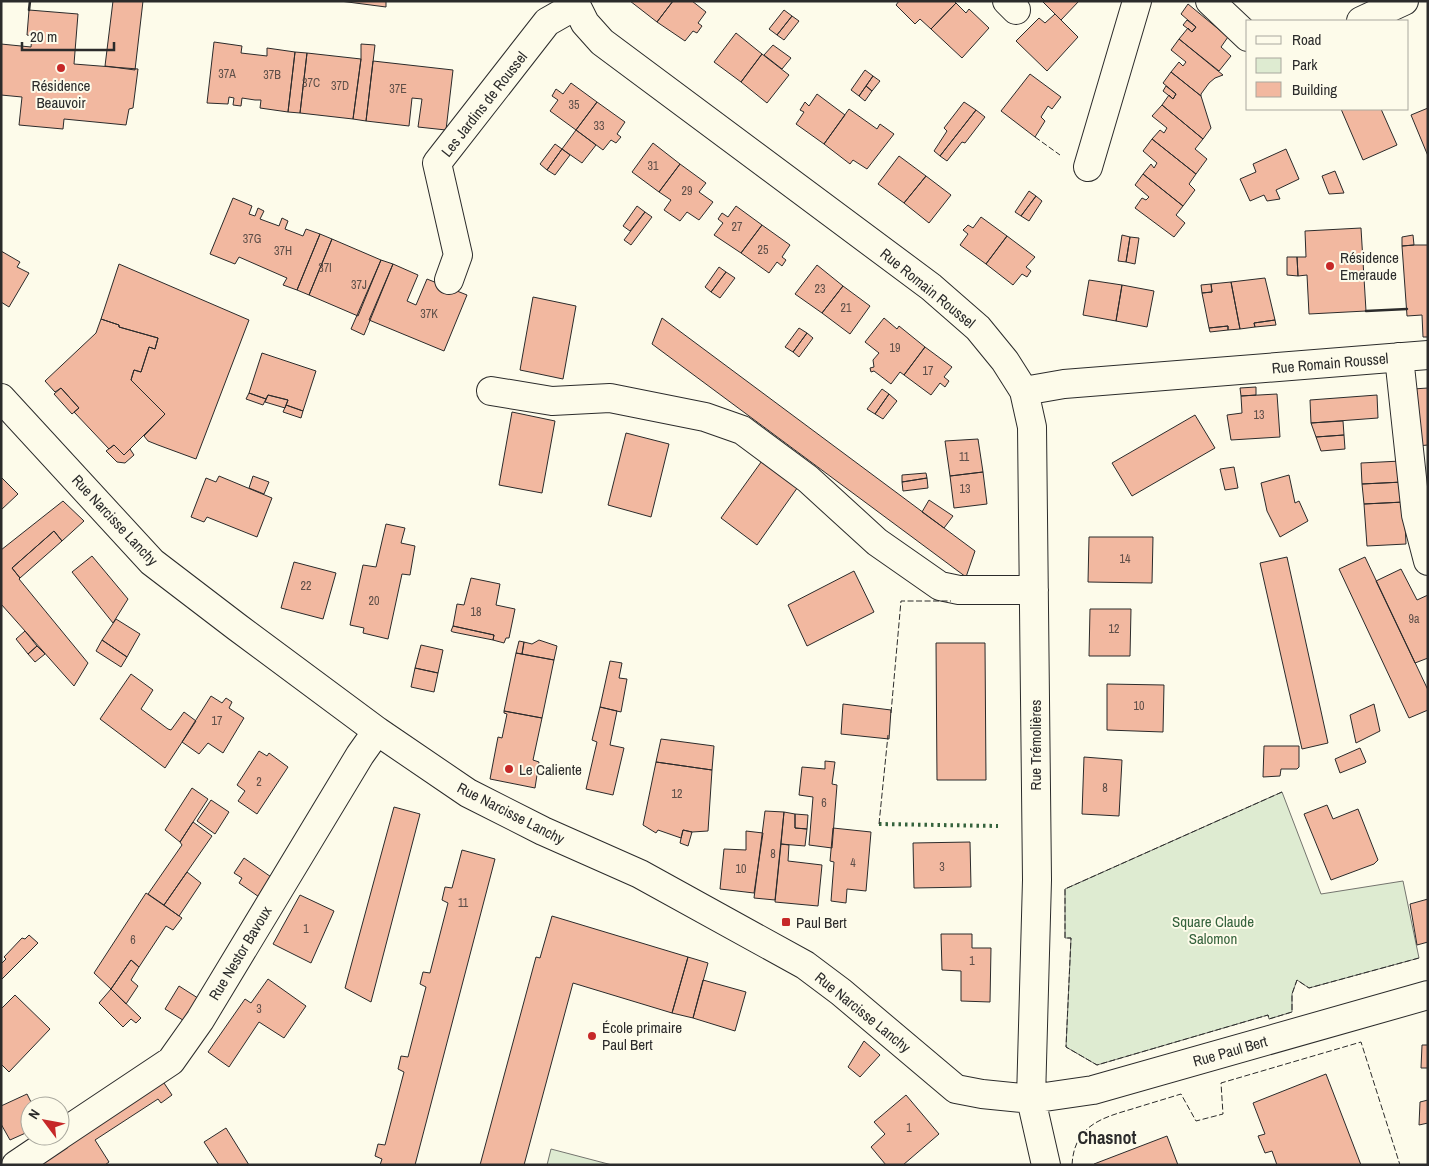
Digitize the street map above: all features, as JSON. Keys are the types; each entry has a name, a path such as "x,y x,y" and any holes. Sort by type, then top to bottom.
{"street":[{"path":"1088,167 1137,1"},
{"path":"1210,1 1246,34"},
{"path":"1363,20 1404,1"},
{"name":"Les Jardins de Roussel","path":"449,280 458,255 438,164 548,22 575,4"},
{"name":"Rue Romain Roussel","path":"575,4 585,24 602,42 931,287 978,328 1005,361 1024,391 1064,384 1428,355"},
{"name":"Rue Romain Roussel","path":"1399,357 1416,515 1428,560"},
{"path":"491,391 552,401 610,398 705,417 742,430 808,479 877,542 940,586 959,590 1034,590"},
{"name":"Rue Trémolières","path":"1024,391 1032,426 1037,880 1031,1099 1046,1165"},
{"name":"Rue Narcisse Lanchy","path":"1,398 152,562 377,731 468,793 543,831 640,874 805,965 841,992 956,1089 982,1094 1031,1099"},
{"name":"Rue Nestor Bavoux","path":"70,1129 171,1061 200,1020 360,755 377,731"},
{"name":"Rue Paul Bert","path":"1031,1099 1093,1090 1428,995"},
{"name":"Rue Nestor Bavoux","path":"16,1165 44,1146"}],"green space":[{"name":"Square Claude Salomon","path":"1282,792 1321,894 1403,881 1419,958 1309,988 1297,980 1292,994 1292,1012 1269,1019 1268,1015 1097,1065 1066,1047 1071,938 1065,938 1065,889"},
{"path":"551,1149 612,1165 547,1165"}],"building":[{"path":"113,1 143,1 135,70 105,66"},
{"path":"340,1 386,1 386,7"},
{"path":"630,1 673,1 657,22"},
{"path":"673,1 692,1 706,12 698,23 702,26 697,33 693,31 685,41 657,22"},
{"path":"899,1 954,1 956,3 931,29 920,19 915,24 896,5"},
{"path":"1042,1 1079,1 1061,20"},
{"path":"956,3 966,13 969,9 989,28 962,58 931,29"},
{"path":"1188,4 1228,37 1221,47 1231,56 1219,71 1179,39 1188,28 1192,32 1196,27 1181,14"},
{"name":"Résidence Beauvoir","path":"29,10 78,14 74,64 138,69 133,108 129,109 126,125 64,119 63,129 19,125 22,97 1,95 1,44 31,47 32,36 27,35"},
{"path":"784,10 792,16 777,35 769,29"},
{"path":"1055,14 1078,37 1047,71 1016,41 1039,18 1045,23"},
{"path":"792,16 799,21 784,40 777,35"},
{"path":"1187,20 1196,27 1192,32 1183,25"},
{"path":"736,33 762,54 741,82 714,62"},
{"path":"1179,39 1223,75 1209,83 1201,96 1171,72 1179,62 1183,66 1186,62 1171,50"},
{"path":"214,42 242,46 241,53 267,56 267,48 295,52 288,112 260,108 261,100 242,98 241,106 233,105 234,98 229,97 228,104 207,103"},
{"path":"361,44 375,45 366,121 353,119 361,59"},
{"path":"773,45 791,58 782,69 764,55"},
{"path":"295,52 307,53 300,113 288,112"},
{"path":"307,53 361,59 353,119 300,113"},
{"path":"762,54 789,75 767,103 741,82"},
{"path":"373,61 453,70 446,130 418,127 422,99 412,98 409,126 366,121"},
{"path":"865,70 873,76 859,96 851,90"},
{"path":"1171,72 1201,96 1211,128 1203,139 1162,105 1169,95 1173,99 1176,94 1163,83"},
{"path":"1030,74 1061,97 1052,109 1048,106 1041,117 1045,121 1035,137 1001,111"},
{"path":"873,76 880,81 872,91 866,86"},
{"path":"571,83 597,102 576,130 550,111 558,100 552,96 556,89 563,94"},
{"path":"866,86 872,91 865,101 859,96"},
{"path":"1166,86 1176,94 1173,99 1163,91"},
{"path":"817,94 845,115 824,144 796,124 804,112 800,110 805,102 809,106"},
{"path":"597,102 625,122 617,134 621,137 616,143 611,140 603,150 576,130"},
{"path":"964,102 976,110 940,156 934,151 947,131 944,128"},
{"path":"1162,105 1203,139 1195,149 1207,159 1196,174 1152,139 1160,130 1164,133 1167,128 1152,116"},
{"path":"1428,108 1428,156 1411,115"},
{"path":"849,109 877,129 880,124 894,134 867,169 853,160 850,164 824,144"},
{"path":"976,110 985,117 965,143 962,142 947,161 940,156"},
{"path":"1341,110 1381,110 1397,145 1363,160"},
{"path":"576,130 596,145 582,163 562,149"},
{"path":"1152,139 1196,174 1189,184 1195,190 1183,206 1143,174 1151,164 1154,168 1157,163 1143,151"},
{"path":"653,143 680,164 659,192 632,172"},
{"path":"555,144 562,149 547,170 540,164"},
{"path":"562,149 570,155 555,175 547,170"},
{"path":"1286,149 1299,179 1276,190 1280,199 1267,201 1264,195 1250,201 1240,179 1256,172 1253,164"},
{"path":"899,156 926,176 904,203 878,184"},
{"path":"680,164 706,183 699,192 713,202 699,220 687,212 680,221 664,210 671,200 659,192"},
{"path":"1335,171 1344,193 1329,194 1322,176"},
{"path":"1143,174 1183,206 1176,215 1185,223 1174,237 1135,208 1142,198 1146,200 1149,197 1135,185"},
{"path":"926,176 951,195 929,223 904,203"},
{"path":"1029,191 1036,196 1021,216 1015,212"},
{"path":"1036,196 1042,201 1029,221 1021,216"},
{"path":"233,198 252,206 249,214 255,216 258,208 264,211 260,219 279,226 282,218 288,221 285,229 303,236 306,229 320,234 297,290 283,285 287,278 239,257 235,264 210,254"},
{"path":"637,206 645,212 630,231 623,226"},
{"path":"736,206 762,225 741,253 714,235 723,223 718,219 722,213 728,217"},
{"path":"645,212 652,217 631,245 624,240"},
{"path":"981,217 1007,236 986,264 960,245 968,234 963,230 968,225 973,228"},
{"path":"762,225 790,245 782,257 786,260 782,266 777,262 769,273 741,253"},
{"name":"Résidence Emeraude","path":"1361,228 1366,311 1309,314 1307,275 1298,276 1297,257 1306,257 1305,231"},
{"path":"320,234 332,239 309,295 297,290"},
{"path":"1122,235 1130,237 1126,262 1118,261"},
{"path":"1413,235 1414,245 1402,246 1402,237"},
{"path":"1007,236 1035,257 1026,267 1031,271 1027,277 1022,274 1013,285 986,264"},
{"path":"1130,237 1139,238 1135,264 1126,262"},
{"path":"332,239 381,260 358,316 309,295"},
{"path":"1428,245 1428,337 1423,337 1422,315 1407,316 1402,246"},
{"path":"1,251 20,262 17,267 29,273 9,307 1,302"},
{"path":"1287,257 1297,257 1298,276 1287,275"},
{"path":"381,260 393,264 364,335 351,329"},
{"path":"119,264 249,320 196,459 148,441 144,436 165,414 131,380 134,370 141,372 149,347 155,349 158,338 119,327 119,325 101,319"},
{"path":"393,264 418,275 407,301 416,305 427,279 467,295 444,351 369,320"},
{"path":"817,265 843,286 822,313 795,294"},
{"path":"719,267 726,272 711,292 705,287"},
{"path":"726,272 735,278 720,298 711,292"},
{"path":"1265,278 1275,320 1254,323 1255,327 1240,329 1231,282"},
{"path":"1089,280 1122,285 1116,321 1083,315"},
{"path":"1231,282 1240,329 1228,330 1228,326 1209,328 1202,293 1212,292 1211,284"},
{"path":"1211,284 1212,292 1202,293 1201,285"},
{"path":"1122,285 1154,291 1147,327 1116,321"},
{"path":"843,286 870,306 850,334 822,313"},
{"path":"533,297 576,306 563,379 520,370"},
{"path":"662,318 975,551 966,577 652,344"},
{"path":"884,318 897,329 899,326 925,347 904,375 900,372 891,384 874,371 871,372 870,368 874,367 873,360 879,353 865,342"},
{"path":"101,319 119,325 119,327 158,338 155,349 149,347 141,372 134,370 131,380 165,414 124,455 114,445 109,449 74,412 79,408 61,388 55,392 45,381 96,333"},
{"path":"1275,320 1276,325 1255,327 1254,323"},
{"path":"1228,326 1228,330 1210,332 1209,328"},
{"path":"799,328 807,333 793,352 785,347"},
{"path":"807,333 813,338 799,357 793,352"},
{"path":"925,347 952,367 944,377 949,381 945,387 940,383 931,395 904,375"},
{"path":"262,353 316,371 303,411 286,405 288,400 268,395 266,399 249,393"},
{"path":"1256,387 1256,395 1241,396 1240,388"},
{"path":"61,388 79,408 72,414 54,394"},
{"path":"1428,388 1428,445 1417,446 1413,389"},
{"path":"882,389 889,394 875,414 867,409"},
{"path":"249,393 266,399 263,405 246,399"},
{"path":"889,394 897,401 883,419 875,414"},
{"path":"1277,394 1280,437 1231,440 1227,415 1242,413 1241,396"},
{"path":"268,395 288,400 285,408 265,402"},
{"path":"1377,395 1378,418 1311,423 1310,400"},
{"path":"286,405 303,411 301,418 283,412"},
{"path":"512,412 555,421 542,493 499,485"},
{"path":"1195,415 1215,448 1132,496 1112,463"},
{"path":"1343,421 1344,435 1316,437 1311,423"},
{"path":"626,433 669,444 651,517 608,505"},
{"path":"1344,435 1345,449 1321,451 1316,437"},
{"path":"978,439 983,472 950,476 945,441"},
{"path":"114,445 124,455 130,449 134,455 125,463 117,462 106,451"},
{"path":"764,458 800,484 757,545 721,518"},
{"path":"1401,461 1403,482 1362,484 1361,463"},
{"path":"1234,467 1238,488 1225,490 1220,469"},
{"path":"983,472 987,504 954,508 950,476"},
{"path":"926,473 927,478 902,482 902,475"},
{"path":"1289,475 1295,503 1299,501 1308,521 1280,537 1267,511 1261,483"},
{"path":"219,476 272,498 257,537 207,517 204,522 191,517 206,478 216,482"},
{"path":"253,476 269,482 264,494 249,488"},
{"path":"1,477 18,494 1,510"},
{"path":"927,478 928,488 903,491 902,482"},
{"path":"1403,482 1404,502 1364,504 1362,484"},
{"path":"929,500 953,516 944,528 922,512"},
{"path":"63,501 84,521 62,541 54,531 12,568 88,663 74,686 1,604 1,550"},
{"path":"1404,502 1406,544 1367,546 1364,504"},
{"path":"386,524 405,528 401,543 415,546 410,575 402,574 388,639 363,633 364,628 350,625 363,565 376,567"},
{"path":"54,531 62,541 20,578 12,568"},
{"path":"1089,537 1153,537 1152,583 1088,582"},
{"path":"92,556 128,599 113,623 72,572"},
{"path":"1287,557 1328,743 1302,749 1260,563"},
{"path":"1365,557 1428,690 1428,710 1409,718 1339,569"},
{"path":"294,562 336,573 323,619 281,608"},
{"path":"1401,569 1417,600 1428,595 1428,658 1415,663 1376,581"},
{"path":"854,571 874,612 807,646 788,605"},
{"path":"471,578 500,584 496,605 515,609 509,638 506,638 504,643 493,640 494,635 453,626 457,604 464,605"},
{"path":"1090,609 1131,609 1130,656 1089,656"},
{"path":"116,619 140,634 127,657 102,640"},
{"path":"453,626 494,635 493,640 453,632 451,631"},
{"path":"25,631 37,646 28,654 16,639"},
{"path":"102,640 127,657 121,667 96,651"},
{"path":"539,640 557,646 554,660 522,654 524,642 532,644"},
{"path":"519,641 524,642 522,654 516,653"},
{"path":"936,643 985,643 986,780 937,780"},
{"path":"421,645 443,650 438,673 415,668"},
{"path":"37,646 45,654 35,662 28,654"},
{"path":"516,653 554,660 542,718 504,711"},
{"path":"610,661 622,663 619,678 627,679 621,712 600,707"},
{"path":"415,668 438,673 434,692 411,687"},
{"path":"131,674 153,690 141,709 168,729 171,730 184,712 196,721 165,768 100,719"},
{"path":"1107,684 1164,685 1163,732 1107,730"},
{"path":"211,696 222,703 226,698 232,702 229,708 244,718 223,753 208,743 199,754 182,742"},
{"path":"843,704 891,710 889,739 841,734"},
{"path":"1374,704 1380,731 1356,743 1350,715"},
{"path":"600,707 617,711 610,745 624,748 613,795 586,789 597,742 592,740"},
{"path":"504,711 542,718 533,760 539,762 535,788 490,779 498,737 502,738 507,714"},
{"path":"661,739 714,746 712,770 656,762"},
{"path":"1264,746 1299,746 1299,767 1297,769 1281,769 1280,776 1263,777"},
{"path":"1360,748 1366,762 1340,773 1335,759"},
{"path":"259,751 267,756 269,753 288,767 257,814 238,801 245,791 237,785"},
{"path":"1084,757 1122,760 1119,816 1082,814"},
{"path":"825,761 835,762 832,784 837,785 832,848 809,845 813,797 799,795 802,767 825,769"},
{"path":"656,762 712,770 708,831 692,832 683,830 681,838 658,830 656,833 643,825"},
{"path":"192,788 208,799 180,842 165,830"},
{"path":"211,800 229,812 215,834 197,821"},
{"path":"1327,805 1333,819 1358,809 1378,860 1374,864 1331,880 1304,814"},
{"path":"394,807 420,814 371,1002 345,988"},
{"path":"765,811 784,812 775,900 754,898"},
{"path":"784,812 795,814 795,828 807,829 805,846 781,844"},
{"path":"795,814 808,815 807,829 795,828"},
{"path":"193,822 212,836 164,905 148,894 182,845 180,842"},
{"path":"833,828 871,832 866,891 847,889 846,903 831,901 834,862 830,861"},
{"path":"683,830 692,832 688,846 680,843"},
{"path":"746,831 763,833 754,893 720,889 724,849 746,850"},
{"path":"970,842 971,887 914,888 913,843"},
{"path":"781,844 789,845 788,861 822,865 818,906 775,902"},
{"path":"462,850 495,859 415,1165 380,1165 382,1159 375,1156 378,1144 385,1145 404,1072 398,1069 401,1056 408,1057 426,987 420,984 423,972 430,973 448,903 442,900 445,887 452,888"},
{"path":"244,858 274,879 262,899 239,883 242,878 234,873"},
{"path":"187,872 201,883 179,916 164,905"},
{"path":"146,893 182,918 173,930 166,926 139,967 131,960 111,989 94,973"},
{"path":"300,895 334,911 311,963 273,944"},
{"path":"1428,899 1428,942 1417,945 1410,904"},
{"path":"552,916 688,957 672,1013 573,983 524,1165 480,1165 536,957 540,958"},
{"path":"941,934 972,934 972,948 991,948 990,1002 961,1001 961,971 942,970"},
{"path":"29,935 38,943 1,980 1,964 6,959 4,957 22,938 25,939"},
{"path":"688,957 708,963 693,1018 672,1013"},
{"path":"131,960 139,967 131,980 138,986 126,1004 111,989"},
{"path":"268,979 306,1006 284,1038 259,1022 229,1067 208,1052 245,999 251,1003"},
{"path":"703,980 746,992 735,1031 693,1018"},
{"path":"179,986 201,1000 186,1022 165,1009"},
{"path":"111,989 141,1018 136,1023 131,1019 123,1027 99,1003"},
{"path":"15,995 50,1029 9,1072 1,1064 1,1009"},
{"path":"864,1041 880,1055 860,1077 848,1067"},
{"path":"1422,1045 1428,1045 1428,1068 1421,1068"},
{"path":"1326,1074 1361,1165 1277,1165 1272,1151 1265,1153 1258,1136 1265,1134 1253,1103"},
{"path":"162,1080 172,1095 161,1103 158,1099 95,1140 109,1162 105,1165 44,1165 41,1159 61,1146 70,1146 70,1140"},
{"path":"906,1095 939,1134 903,1165 886,1165 871,1147 885,1134 874,1122"},
{"path":"20,1097 20,1136 10,1140 1,1124 1,1106"},
{"path":"1428,1100 1428,1123 1419,1125 1420,1102"},
{"path":"226,1128 249,1165 219,1165 204,1142"},
{"path":"1167,1136 1178,1165 1094,1165 1094,1164"}],"hedge":[{"path":"879,824 998,826"}],"fence":[{"path":"1035,137 1060,155"},
{"path":"891,713 901,601 951,601"},
{"path":"879,824 888,735"},
{"path":"1282,792 1065,889 1065,938 1071,938 1066,1047 1097,1065 1268,1015 1269,1019 1292,1012 1292,994 1297,980 1309,988 1419,958"},
{"path":"1072,1165 1078,1141 1091,1126 1100,1120 1181,1094 1196,1121 1223,1114 1221,1083 1361,1042 1400,1165"}],"wall":[{"path":"29,10 30,1"},
{"path":"1366,311 1407,309"}],"place":[{"name":"Résidence Beauvoir","path":"61,68"},
{"name":"Résidence Emeraude","path":"1330,266"},
{"name":"Le Caliente","path":"509,769"},
{"name":"Paul Bert","path":"786,922"},
{"name":"École primaire Paul Bert","path":"592,1036"}],"district":[{"name":"Chasnot","path":"1107,1137"}]}
